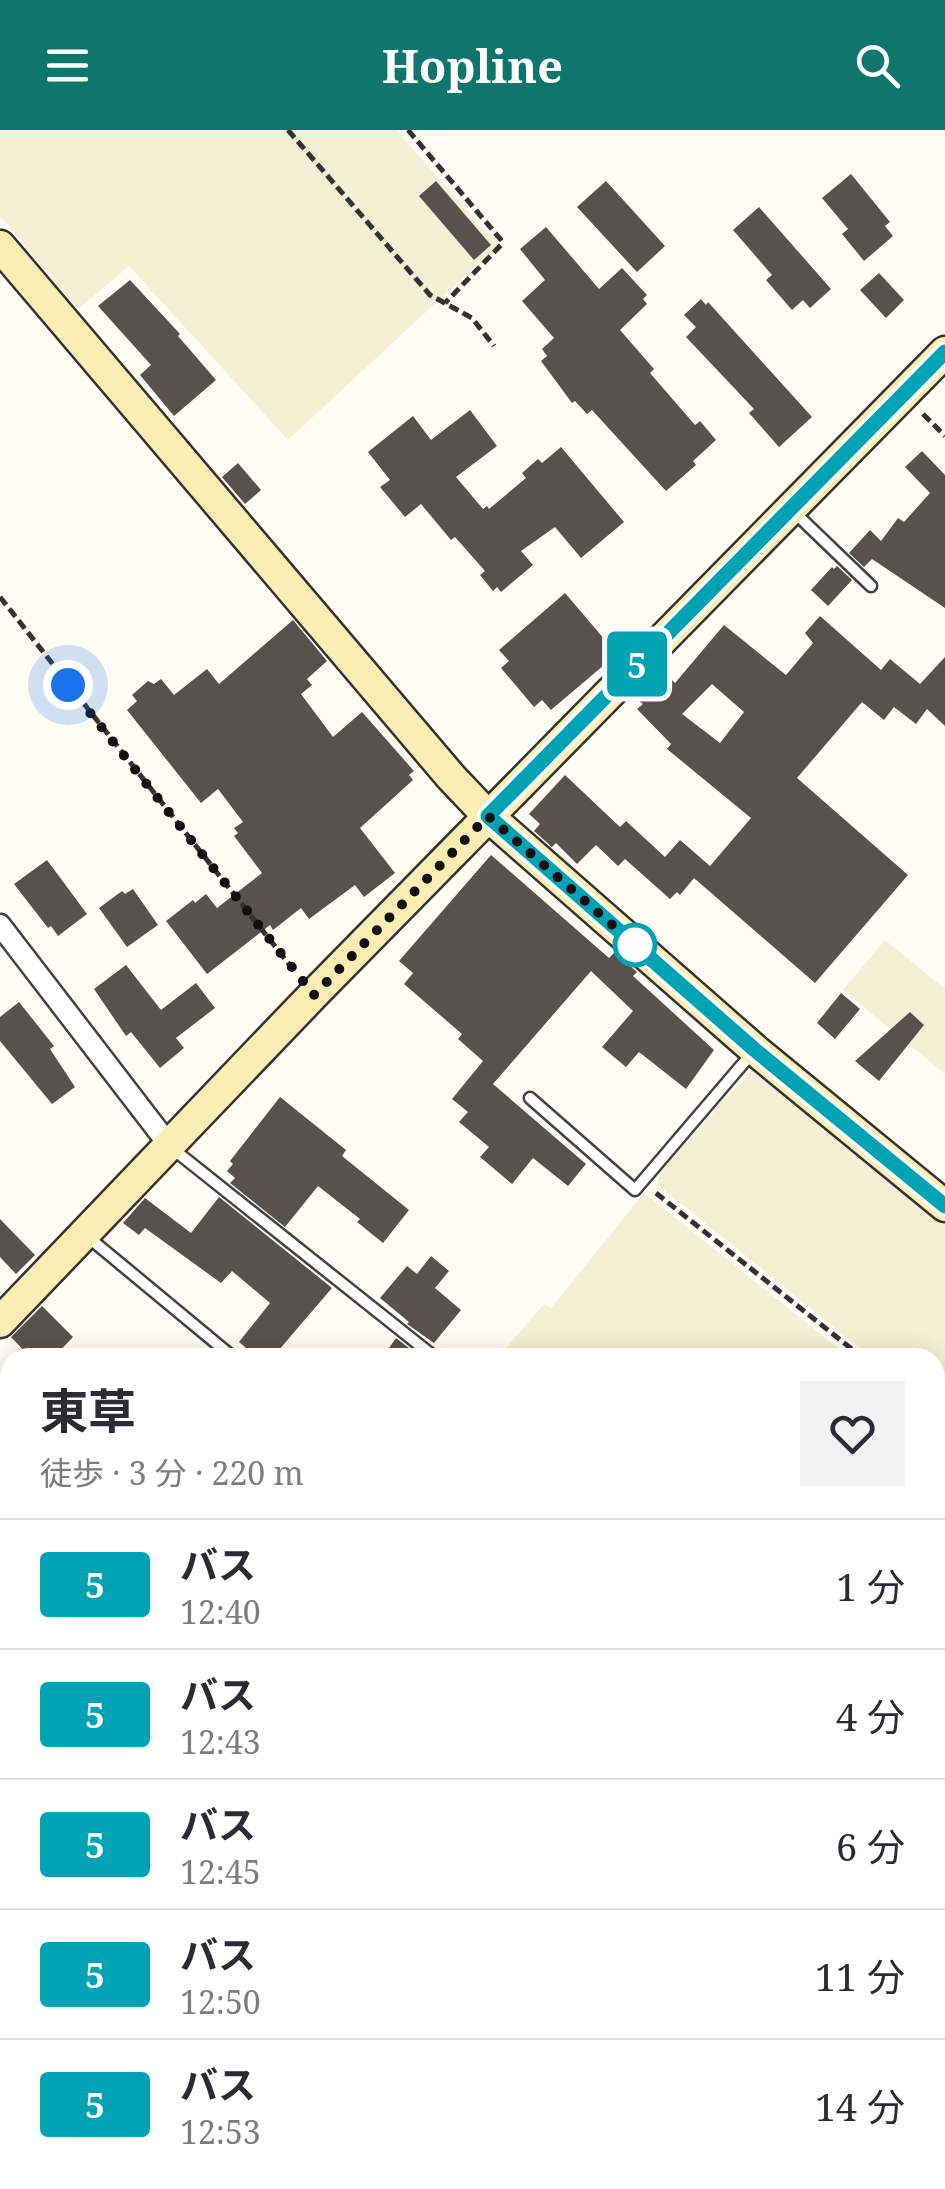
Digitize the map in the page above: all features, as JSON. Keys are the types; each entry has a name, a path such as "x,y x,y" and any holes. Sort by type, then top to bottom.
{"street":[{"path":"0,246 451,778 488,816 755,1050 945,1206"},
{"path":"0,1322 488,816 945,352"},
{"path":"0,925 169,1145"}],"lane":[{"path":"790,508 870,586"},
{"path":"530,1098 634,1190 755,1050"},
{"path":"169,1145 423,1348"},
{"path":"84,1234 222,1348"}],"path":[{"path":"288,130 430,295 472,318 494,346"},
{"path":"408,130 502,241 502,246 445,302"},
{"path":"0,597 314,995"},
{"path":"642,1181 851,1348"}],"shaded area":[{"path":"0,130 396,130 498,245 288,440 129,266 78,309 0,216"},
{"path":"885,940 945,989 945,1074 843,990"},
{"path":"754,1068 945,1224 945,1348 860,1348 658,1185 659,1172"},
{"path":"644,1193 838,1348 506,1348 544,1304 551,1308"}],"building":[{"path":"851,174 890,222 885,226 893,236 864,261 842,234 848,229 822,198"},
{"path":"436,181 491,245 474,260 419,196"},
{"path":"606,181 665,246 637,272 577,207"},
{"path":"759,207 831,289 810,308 803,300 792,310 766,280 772,275 733,230"},
{"path":"546,227 599,289 622,268 647,295 643,299 647,304 620,330 654,369 650,373 695,425 700,421 716,440 693,461 696,465 666,491 592,410 587,414 575,401 572,403 541,361 547,356 542,349 554,338 522,301 545,280 520,249"},
{"path":"879,273 904,300 886,318 860,290"},
{"path":"130,280 216,380 174,416 140,375 151,365 98,306"},
{"path":"701,299 706,305 708,302 812,417 779,447 749,413 754,409 686,337 696,327 684,315"},
{"path":"470,410 497,446 456,477 483,509 489,509 526,478 522,473 538,459 542,463 561,447 624,522 581,558 555,527 521,551 533,565 501,592 497,587 493,591 480,575 485,571 455,537 451,540 421,504 405,517 380,487 390,480 368,452 413,416 431,440"},
{"path":"922,451 945,475 945,608 872,559 864,567 849,553 870,530 881,541 898,518 904,522 930,493 905,467"},
{"path":"238,463 261,490 245,504 222,477"},
{"path":"837,566 852,580 828,606 811,590"},
{"path":"565,593 617,654 551,710 542,700 534,707 501,668 509,661 499,650"},
{"path":"820,616 881,670 890,659 920,684 945,657 945,726 927,709 916,724 894,707 884,720 862,702 797,778 908,875 815,983 694,878 680,895 677,892 670,899 625,859 618,866 596,845 577,864 556,843 552,847 534,831 540,824 529,814 565,775 620,827 626,821 665,857 680,840 710,866 751,818 667,749 671,744 637,709 643,704 639,701 666,674 675,683 724,625 786,675 813,643 805,633","holes":["712,684 744,712 720,743 682,714"]},
{"path":"293,620 327,661 307,679 312,685 301,694 333,737 362,712 414,771 409,775 413,780 360,828 395,873 364,897 355,885 309,919 301,908 273,930 270,925 207,974 166,921 206,894 217,908 262,873 234,836 238,833 234,828 243,822 218,789 201,803 127,710 137,701 132,695 148,681 154,684 161,679 174,695 207,669 219,684"},
{"path":"491,855 609,958 615,952 637,972 633,976 714,1050 686,1089 639,1052 626,1067 602,1047 633,1011 591,971 493,1084 586,1164 568,1186 533,1158 512,1184 480,1157 489,1147 459,1122 468,1112 452,1099 483,1061 458,1039 462,1034 404,984 413,973 399,961"},
{"path":"47,860 87,914 58,936 14,884"},
{"path":"133,889 158,925 127,947 99,908 122,891 125,894"},
{"path":"126,965 161,1010 196,983 215,1008 176,1038 184,1048 160,1068 131,1032 126,1036 94,989"},
{"path":"841,993 860,1009 835,1039 817,1023"},
{"path":"19,1002 54,1046 50,1049 75,1087 52,1104 0,1041 0,1017"},
{"path":"910,1012 924,1025 879,1081 855,1061"},
{"path":"280,1097 346,1150 342,1156 409,1210 383,1243 318,1186 285,1227 230,1183 235,1178 227,1171 233,1164 230,1161"},
{"path":"219,1197 332,1288 281,1348 246,1348 239,1342 270,1303 232,1271 221,1283 145,1228 139,1235 123,1223 145,1198 191,1233"},
{"path":"0,1219 35,1255 16,1274 0,1257"},
{"path":"431,1256 449,1271 435,1288 461,1310 434,1343 380,1298 407,1266 417,1274"},
{"path":"42,1306 73,1337 63,1348 21,1348 11,1337"},
{"path":"396,1338 409,1348 389,1348"}],"bus line":[{"name":"5","path":"945,352 488,816 755,1050 945,1206"}],"route":[{"path":"68,685 314,995 488,816 635,945"}]}
